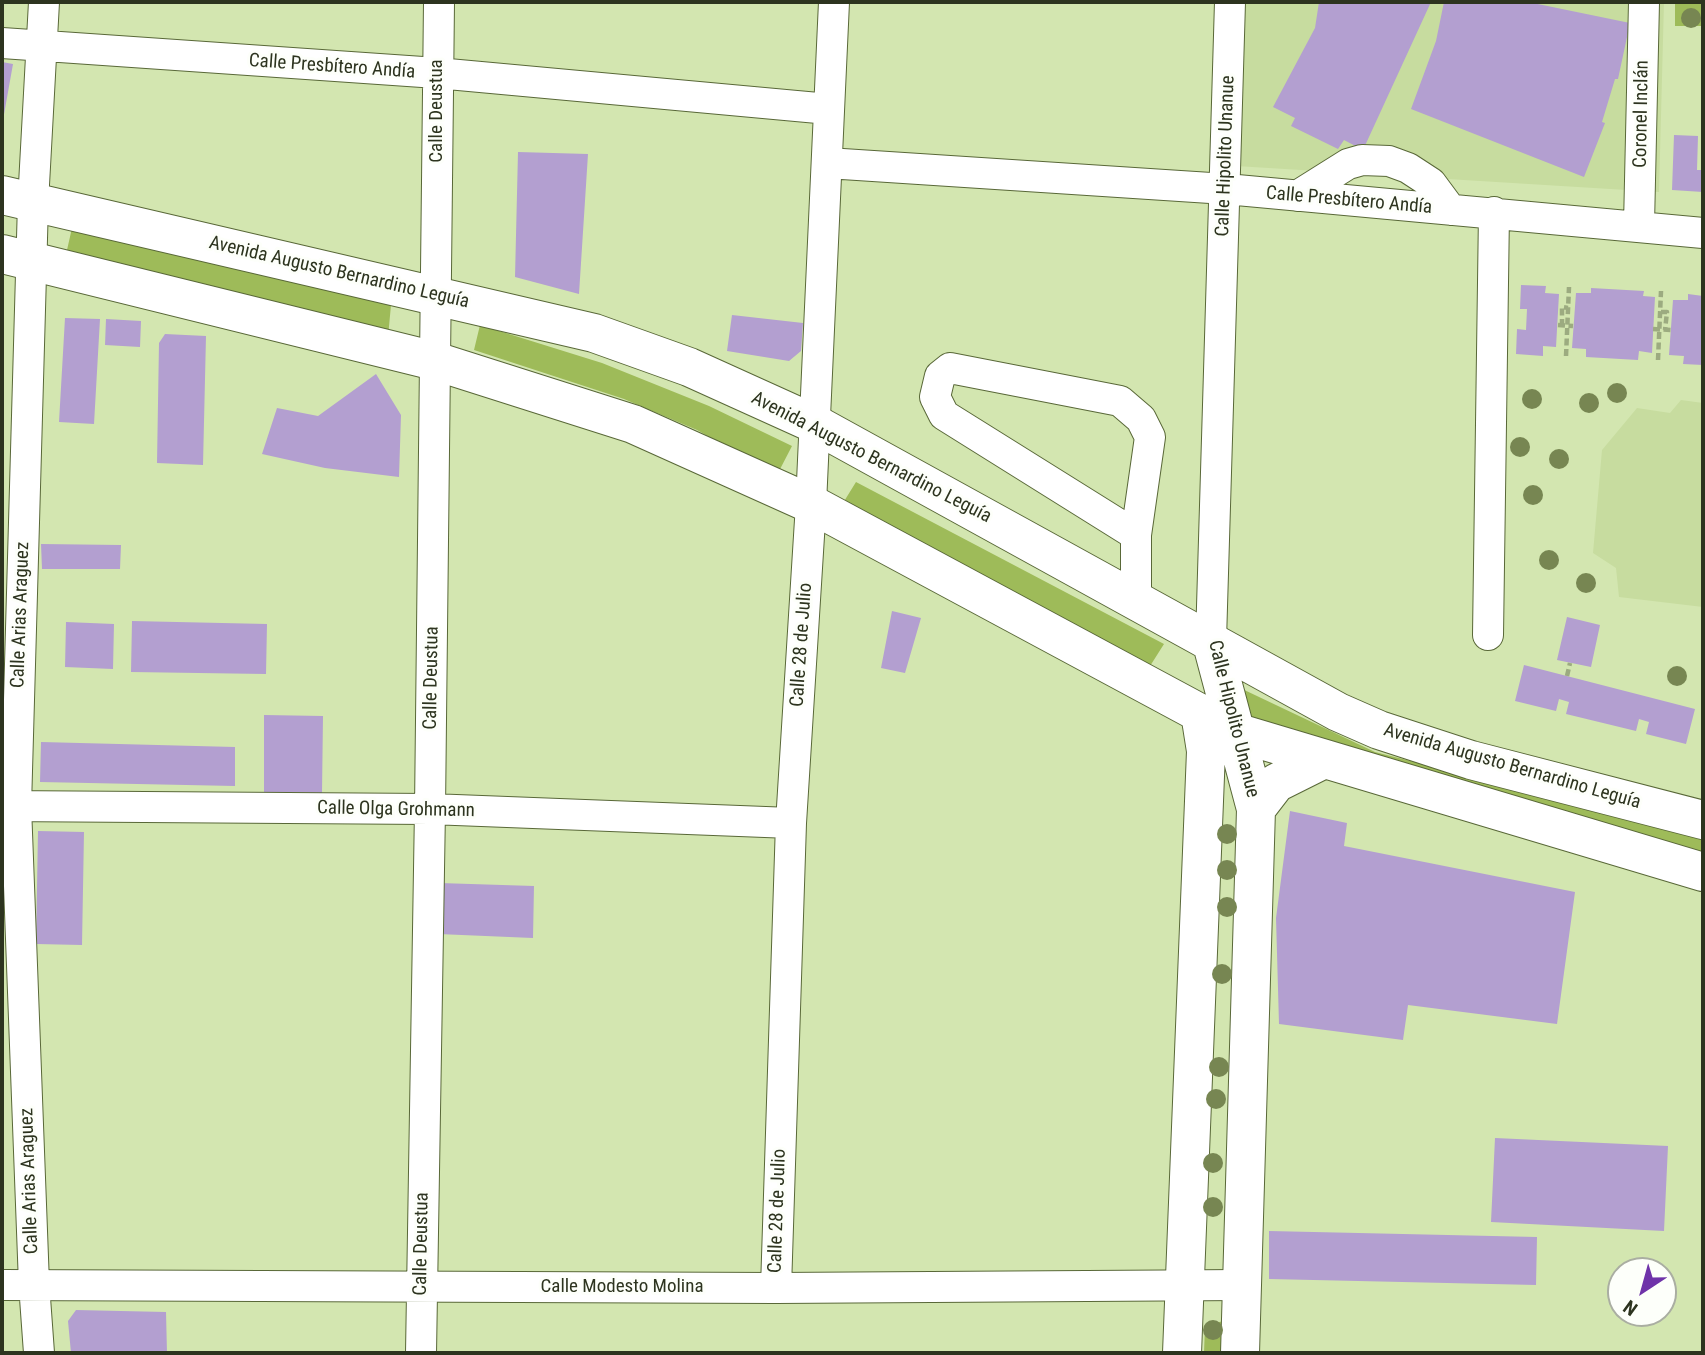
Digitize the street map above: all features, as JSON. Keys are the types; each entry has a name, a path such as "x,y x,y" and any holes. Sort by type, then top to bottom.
{"main road":[{"name":"Avenida Augusto Bernardino Leguía","path":"17,199 594,333 689,367 815,424 1338,712 1379,730 1472,760 1703,820"},
{"path":"17,257 435,361 633,424 811,504 1235,732 1703,872"},
{"name":"Calle Hipolito Unanue","path":"1210,640 1255,809 1240,1353"},
{"name":"Calle Hipolito Unanue","path":"1182,1353 1206,751 1200,713"},
{"path":"1255,809 1276,783 1324,759"},
{"path":"1195,1039 1249,1038"}],"street":[{"name":"Calle Arias Araguez","path":"39,1353 9,806 17,199 40,48 44,2"},
{"name":"Calle Deustua","path":"421,1353 439,2"},
{"name":"Calle 28 de Julio","path":"776,1288 791,823 811,504 834,2"},
{"name":"Calle Hipolito Unanue","path":"1210,640 1230,2"},
{"name":"Coronel Inclán","path":"1639,225 1644,2"},
{"name":"Calle Presbítero Andía","path":"2,43 40,48 436,73 829,109"},
{"path":"1297,196 1348,164 1362,160 1382,160 1408,168 1431,183 1451,210"},
{"name":"Calle Presbítero Andía","path":"827,163 1226,189 1703,233"},
{"path":"1488,635 1494,212"},
{"path":"1136,536 944,415 935,397 940,376 950,368 1120,401 1142,419 1150,436 1136,536 1136,599"},
{"name":"Calle Olga Grohmann","path":"9,806 430,809 791,823"},
{"name":"Calle Modesto Molina","path":"2,1285 776,1288 1242,1285"}],"path":[{"path":"1566,356 1569,287"},
{"path":"1658,360 1661,291"},
{"path":"1568,308 1562,307 1560,326 1573,326"},
{"path":"1653,329 1668,330 1667,312 1661,312"},
{"path":"1567,676 1570,663"}],"shaded area":[{"path":"1239,2 1664,2 1659,192 1236,166"},
{"path":"1675,2 1703,2 1703,26 1675,26"},
{"path":"72,228 391,305 388,337 67,250"},
{"path":"480,325 602,363 709,406 792,446 777,475 697,430 624,399 474,350"},
{"path":"1681,400 1703,403 1703,607 1619,597 1616,568 1593,553 1602,450 1637,408 1670,413"},
{"path":"856,482 1164,644 1145,674 843,503"},
{"path":"1238,687 1375,752 1703,835 1703,871 1235,719"},
{"path":"1224,1321 1222,1353 1204,1353 1205,1325"}],"building":[{"path":"1319,2 1431,2 1363,150 1344,140 1338,149 1291,126 1295,118 1273,107 1315,28"},
{"path":"1444,2 1528,2 1630,23 1618,79 1615,79 1602,122 1605,123 1584,177 1411,109 1436,41"},
{"path":"2,62 13,64 3,120 2,120"},
{"path":"1674,135 1698,136 1697,170 1703,170 1703,192 1672,190"},
{"path":"518,152 588,154 579,294 515,277"},
{"path":"1521,285 1546,286 1545,293 1559,294 1556,347 1543,346 1543,356 1516,354 1517,329 1526,330 1527,309 1520,309"},
{"path":"1591,288 1644,291 1643,296 1655,297 1652,353 1639,351 1638,360 1586,357 1586,349 1572,348 1576,293 1591,293"},
{"path":"1688,294 1703,296 1703,365 1683,364 1684,356 1669,355 1673,300 1688,300"},
{"path":"732,315 803,323 801,351 789,361 727,351"},
{"path":"65,318 100,319 94,424 59,422"},
{"path":"106,319 141,321 140,347 105,345"},
{"path":"165,334 206,336 203,465 157,463 159,343"},
{"path":"376,374 401,415 399,477 325,468 262,454 277,408 318,416"},
{"path":"41,544 121,545 120,569 42,569"},
{"path":"892,611 921,618 905,673 881,668"},
{"path":"1567,617 1600,625 1591,667 1557,660"},
{"path":"132,621 267,624 266,674 131,672"},
{"path":"66,622 114,624 113,669 65,667"},
{"path":"1524,665 1695,709 1686,744 1646,734 1649,722 1639,719 1636,731 1566,714 1569,702 1559,699 1556,711 1515,701"},
{"path":"264,715 323,716 322,793 264,792"},
{"path":"41,742 235,747 235,786 40,782"},
{"path":"1290,811 1347,823 1344,846 1575,892 1557,1024 1408,1005 1403,1040 1279,1024 1276,918"},
{"path":"38,831 84,832 82,945 36,944"},
{"path":"439,883 534,886 533,938 438,934"},
{"path":"1495,1138 1668,1146 1664,1231 1491,1222"},
{"path":"1269,1231 1537,1237 1536,1285 1269,1279"},
{"path":"76,1310 166,1312 167,1353 71,1353 68,1321"}]}
